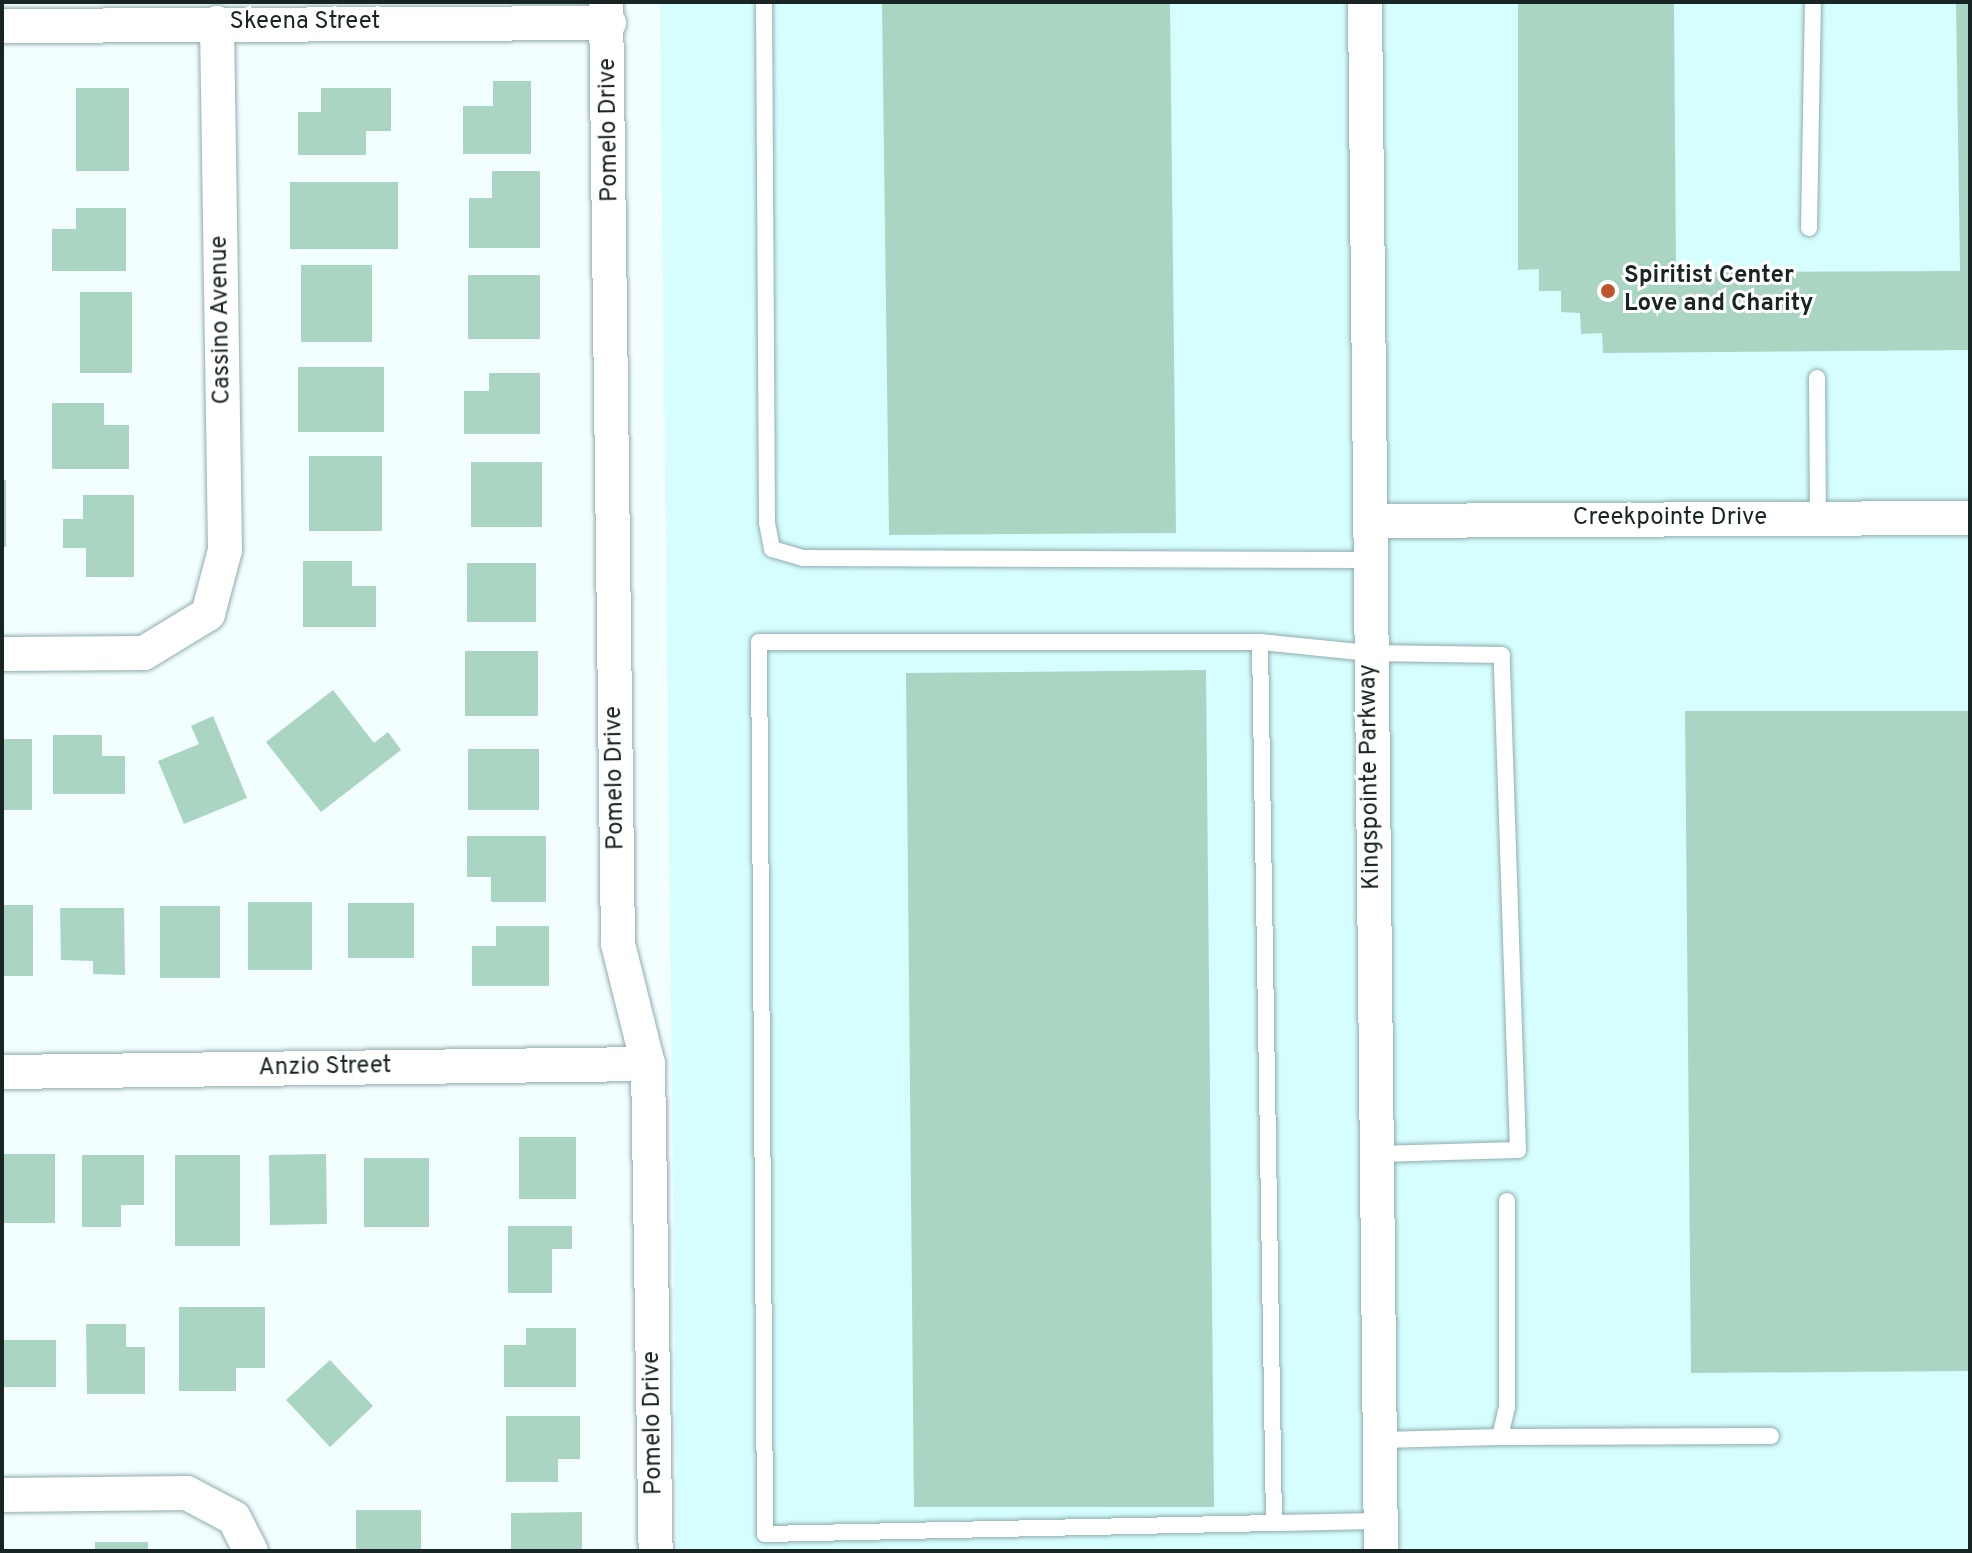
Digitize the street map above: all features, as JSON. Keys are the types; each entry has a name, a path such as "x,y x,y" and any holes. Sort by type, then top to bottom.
{"street":[{"name":"Kingspointe Parkway","path":"1365,2 1380,1536"},
{"name":"Skeena Street","path":"2,26 607,13"},
{"name":"Pomelo Drive","path":"607,13 618,944 648,1064 656,1551"},
{"name":"Cassino Avenue","path":"2,654 144,653 208,614 225,550 217,23"},
{"name":"Creekpointe Drive","path":"1370,521 1970,518"},
{"name":"Anzio Street","path":"2,1072 648,1064"},
{"path":"2,1495 187,1493 234,1518 251,1551"}],"lane":[{"path":"764,2 767,523 772,549 803,558 1371,560"},
{"path":"1809,228 1813,2"},
{"path":"1817,378 1818,519"},
{"path":"1377,1154 1518,1150 1502,655 1369,653 1260,642 759,642 765,1534 1274,1523 1380,1536"},
{"path":"1260,642 1274,1523"},
{"path":"1500,1437 1507,1407 1507,1201"},
{"path":"1380,1440 1771,1436"}],"shaded area":[{"path":"660,2 1970,2 1970,1551 677,1551"}],"building":[{"path":"882,2 1170,2 1176,533 889,535"},
{"path":"1518,2 1674,2 1676,272 1960,271 1956,2 1970,2 1970,350 1603,353 1602,333 1581,334 1580,313 1561,312 1561,291 1539,291 1539,269 1518,270"},
{"path":"493,81 531,81 531,154 463,154 463,106 493,106"},
{"path":"76,88 129,88 129,171 76,171"},
{"path":"321,88 391,88 391,131 366,131 366,155 298,155 298,112 321,112"},
{"path":"492,171 540,171 540,248 469,248 469,198 492,198"},
{"path":"290,182 398,182 398,249 290,249"},
{"path":"76,208 126,208 126,271 52,271 52,229 76,229"},
{"path":"301,265 372,265 372,342 301,342"},
{"path":"468,275 540,275 540,339 468,339"},
{"path":"80,292 132,292 132,373 80,373"},
{"path":"298,367 384,367 384,432 298,432"},
{"path":"489,373 540,373 540,434 464,434 464,391 489,391"},
{"path":"52,403 104,403 104,425 129,425 129,469 52,469"},
{"path":"309,456 382,456 382,531 309,531"},
{"path":"471,462 542,462 542,527 471,527"},
{"path":"2,480 6,480 6,547 2,547"},
{"path":"83,495 134,495 134,577 86,577 86,548 63,548 63,519 83,519"},
{"path":"303,561 352,561 352,586 376,586 376,627 303,627"},
{"path":"467,563 536,563 536,622 467,622"},
{"path":"465,651 538,651 538,716 465,716"},
{"path":"1206,670 1214,1507 914,1507 906,673"},
{"path":"333,690 374,743 388,732 401,750 321,812 266,742"},
{"path":"1685,711 1970,711 1970,1371 1691,1373"},
{"path":"213,716 247,798 184,824 158,761 199,744 191,726"},
{"path":"53,735 102,735 102,756 125,756 125,794 53,794"},
{"path":"2,739 32,739 32,810 2,810"},
{"path":"468,749 539,749 539,810 468,810"},
{"path":"467,836 546,836 546,902 491,902 491,877 467,877"},
{"path":"248,902 312,902 312,970 248,970"},
{"path":"348,903 414,903 414,958 348,958"},
{"path":"2,905 33,905 33,976 2,976"},
{"path":"160,906 220,906 220,978 160,978"},
{"path":"60,908 124,908 125,975 93,974 93,961 61,960"},
{"path":"496,926 549,926 549,986 472,986 472,946 496,946"},
{"path":"519,1137 576,1137 576,1199 519,1199"},
{"path":"2,1154 55,1154 55,1223 2,1223"},
{"path":"326,1154 327,1224 270,1225 269,1155"},
{"path":"82,1155 144,1155 144,1205 121,1205 121,1227 82,1227"},
{"path":"175,1155 240,1155 240,1246 175,1246"},
{"path":"364,1158 429,1158 429,1227 364,1227"},
{"path":"508,1226 572,1226 572,1249 552,1249 552,1293 508,1293"},
{"path":"179,1307 265,1307 265,1368 236,1368 236,1391 179,1391"},
{"path":"86,1324 126,1324 126,1347 145,1347 145,1394 87,1394"},
{"path":"526,1328 576,1328 576,1387 504,1387 504,1345 526,1345"},
{"path":"2,1340 56,1340 56,1387 2,1387"},
{"path":"330,1360 373,1406 330,1447 286,1400"},
{"path":"506,1416 580,1416 580,1459 558,1459 558,1482 506,1482"},
{"path":"356,1510 421,1510 421,1551 356,1551"},
{"path":"582,1512 582,1551 511,1551 511,1513"},
{"path":"95,1542 148,1542 148,1551 95,1551"}],"place":[{"name":"Spiritist Center Love and Charity","path":"1608,291"}]}
